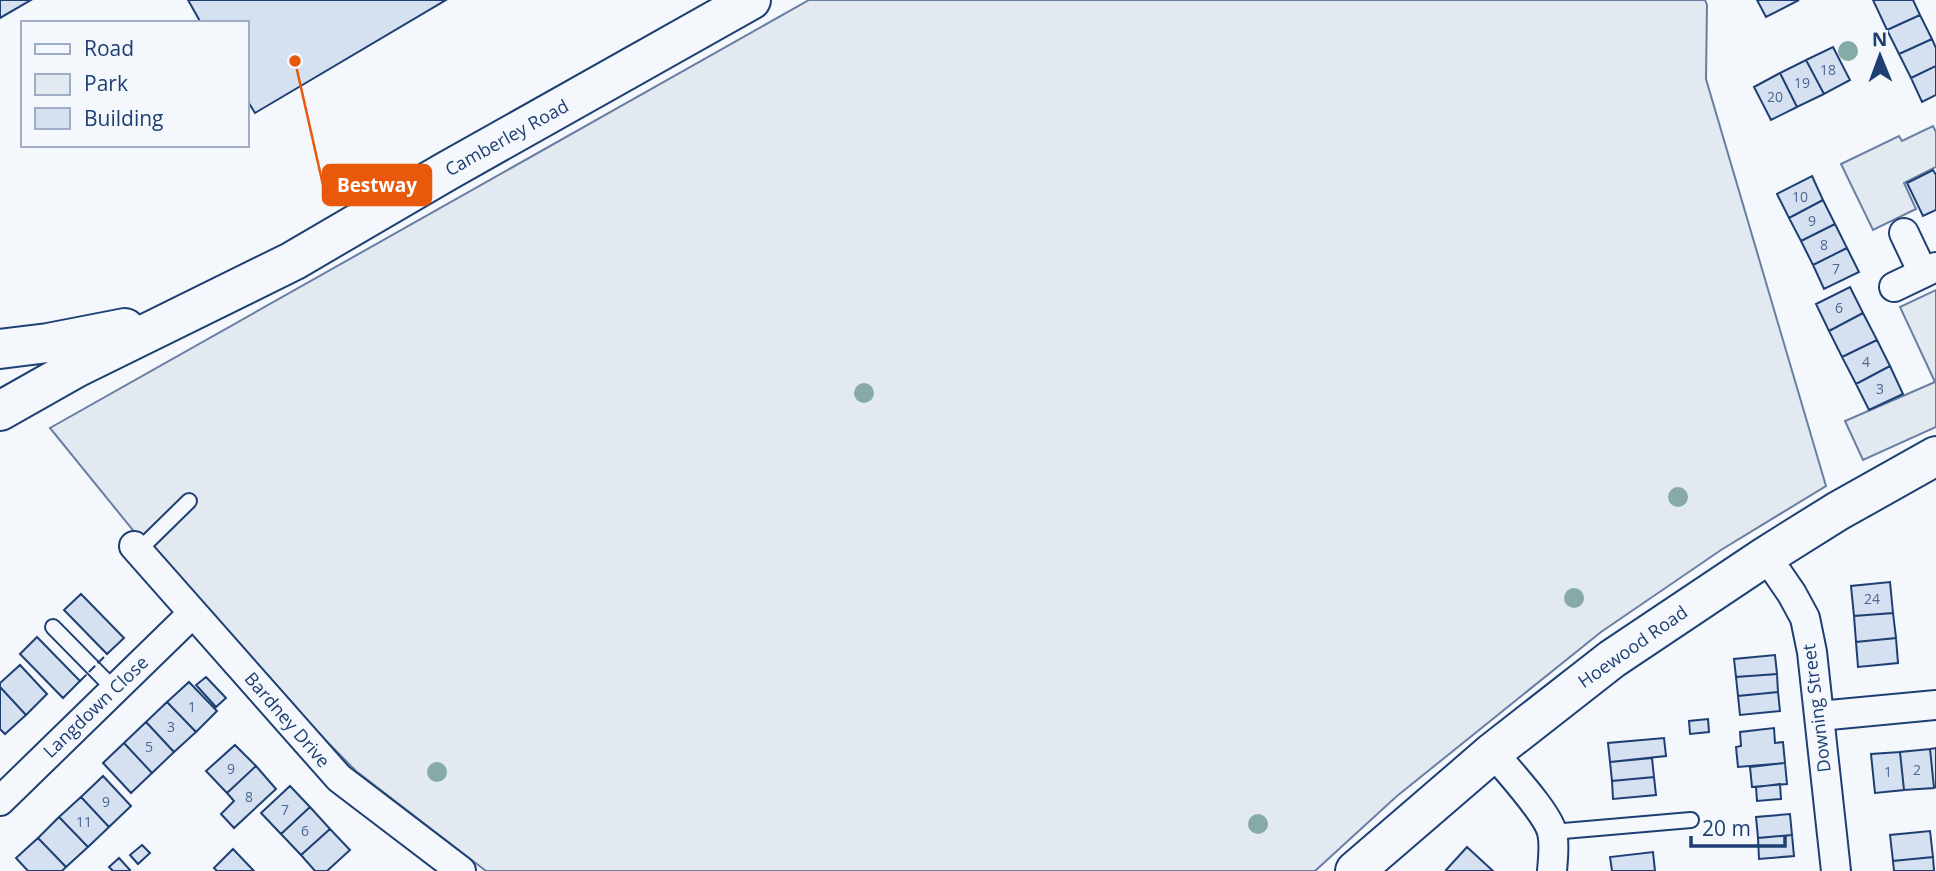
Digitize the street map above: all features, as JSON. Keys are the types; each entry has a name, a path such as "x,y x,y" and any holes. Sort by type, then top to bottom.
{"main road":[{"name":"Camberley Road","path":"0,411 76,368 293,261 751,0"},
{"name":"Camberley Road","path":"0,349 98,335 187,313"},
{"name":"Hoewood Road","path":"1354,871 1493,752 1612,659 1766,556 1936,457"}],"street":[{"path":"1894,287 1930,270 1904,233"},
{"name":"Bardney Drive","path":"136,549 339,778 461,871"},
{"name":"Downing Street","path":"1766,556 1805,618 1812,652 1836,871"},
{"name":"Langdown Close","path":"0,801 193,613"},
{"path":"1819,716 1936,705"},
{"path":"1493,752 1546,818 1554,846 1552,871"}],"lane":[{"path":"136,549 189,501"},
{"path":"53,627 114,689"},
{"path":"1552,832 1691,820"}],"green space":[{"path":"809,0 1705,0 1706,79 1826,486 1721,550 1601,632 1397,796 1315,871 486,871 356,771 201,614 50,428"},
{"path":"1933,126 1936,132 1936,167 1904,183 1916,209 1873,230 1841,164 1899,136 1902,141"},
{"path":"1936,290 1936,427 1863,460 1845,421 1935,382 1900,307"}],"building":[{"path":"0,0 31,0 0,18"},
{"path":"188,0 446,0 255,113 248,102 248,21 200,21"},
{"path":"1757,0 1799,0 1766,17"},
{"path":"1873,0 1913,0 1920,15 1887,30"},
{"path":"1920,15 1932,39 1899,54 1887,30"},
{"path":"1932,39 1936,48 1936,66 1911,78 1899,54"},
{"path":"1833,47 1850,80 1824,94 1806,60"},
{"path":"1806,60 1824,94 1797,107 1780,73"},
{"path":"1936,66 1936,95 1922,102 1911,78"},
{"path":"1780,73 1797,107 1771,120 1754,87"},
{"path":"1933,170 1936,175 1936,210 1923,216 1907,183"},
{"path":"1812,176 1823,200 1789,218 1777,194"},
{"path":"1823,200 1835,224 1801,241 1789,218"},
{"path":"1835,224 1847,248 1813,265 1801,241"},
{"path":"1847,248 1859,272 1824,289 1813,265"},
{"path":"1850,287 1863,313 1829,331 1816,304"},
{"path":"1863,313 1877,340 1842,357 1829,331"},
{"path":"1877,340 1890,366 1856,384 1842,357"},
{"path":"1890,366 1903,394 1869,410 1856,384"},
{"path":"1890,582 1893,613 1854,616 1851,586"},
{"path":"81,594 124,638 107,654 64,610"},
{"path":"1893,613 1896,638 1856,642 1854,616"},
{"path":"37,637 80,681 63,698 20,654"},
{"path":"1896,638 1898,663 1858,667 1856,642"},
{"path":"1775,655 1777,674 1736,677 1734,659"},
{"path":"20,665 47,694 26,715 0,687 0,683"},
{"path":"1777,674 1778,692 1738,696 1736,677"},
{"path":"206,677 226,698 216,707 196,685"},
{"path":"189,682 217,711 196,732 167,702"},
{"path":"0,687 26,715 5,734 0,729"},
{"path":"1778,692 1780,711 1740,715 1738,696"},
{"path":"167,702 196,732 174,752 146,722"},
{"path":"1708,719 1709,732 1690,734 1689,721"},
{"path":"146,722 174,752 152,773 124,743"},
{"path":"1774,728 1775,743 1783,742 1785,763 1738,767 1736,747 1741,746 1740,732"},
{"path":"1664,738 1666,756 1610,762 1608,743"},
{"path":"124,743 152,773 131,793 103,763"},
{"path":"235,745 256,766 227,793 206,771"},
{"path":"1936,748 1936,787 1934,788 1930,749"},
{"path":"1930,749 1934,788 1904,790 1900,752"},
{"path":"1900,752 1904,790 1875,793 1871,754"},
{"path":"1652,758 1654,777 1612,781 1610,762"},
{"path":"1785,763 1787,784 1752,787 1750,767"},
{"path":"256,766 276,789 234,828 221,814 234,801 227,793"},
{"path":"103,776 131,806 109,827 81,797"},
{"path":"1654,777 1656,795 1613,799 1612,781"},
{"path":"1780,784 1781,799 1757,801 1756,787"},
{"path":"290,786 310,807 281,834 261,813"},
{"path":"81,797 109,827 88,847 59,817"},
{"path":"310,807 330,829 301,855 281,834"},
{"path":"1790,814 1792,835 1758,838 1756,817"},
{"path":"59,817 88,847 66,867 38,838"},
{"path":"330,829 350,850 327,871 315,871 301,855"},
{"path":"1930,831 1933,857 1893,861 1890,835"},
{"path":"1792,835 1794,856 1759,859 1758,838"},
{"path":"38,838 66,867 62,871 28,871 16,858"},
{"path":"142,845 150,853 138,864 130,855"},
{"path":"1467,847 1493,871 1446,870"},
{"path":"233,849 254,871 217,871 214,868"},
{"path":"1653,852 1655,871 1612,871 1610,857"},
{"path":"1933,857 1934,871 1894,871 1893,861"},
{"path":"119,858 129,871 113,871 109,867"}],"fence":[{"path":"80,681 107,654"}],"place":[{"name":"Bestway","path":"295,61"}]}
